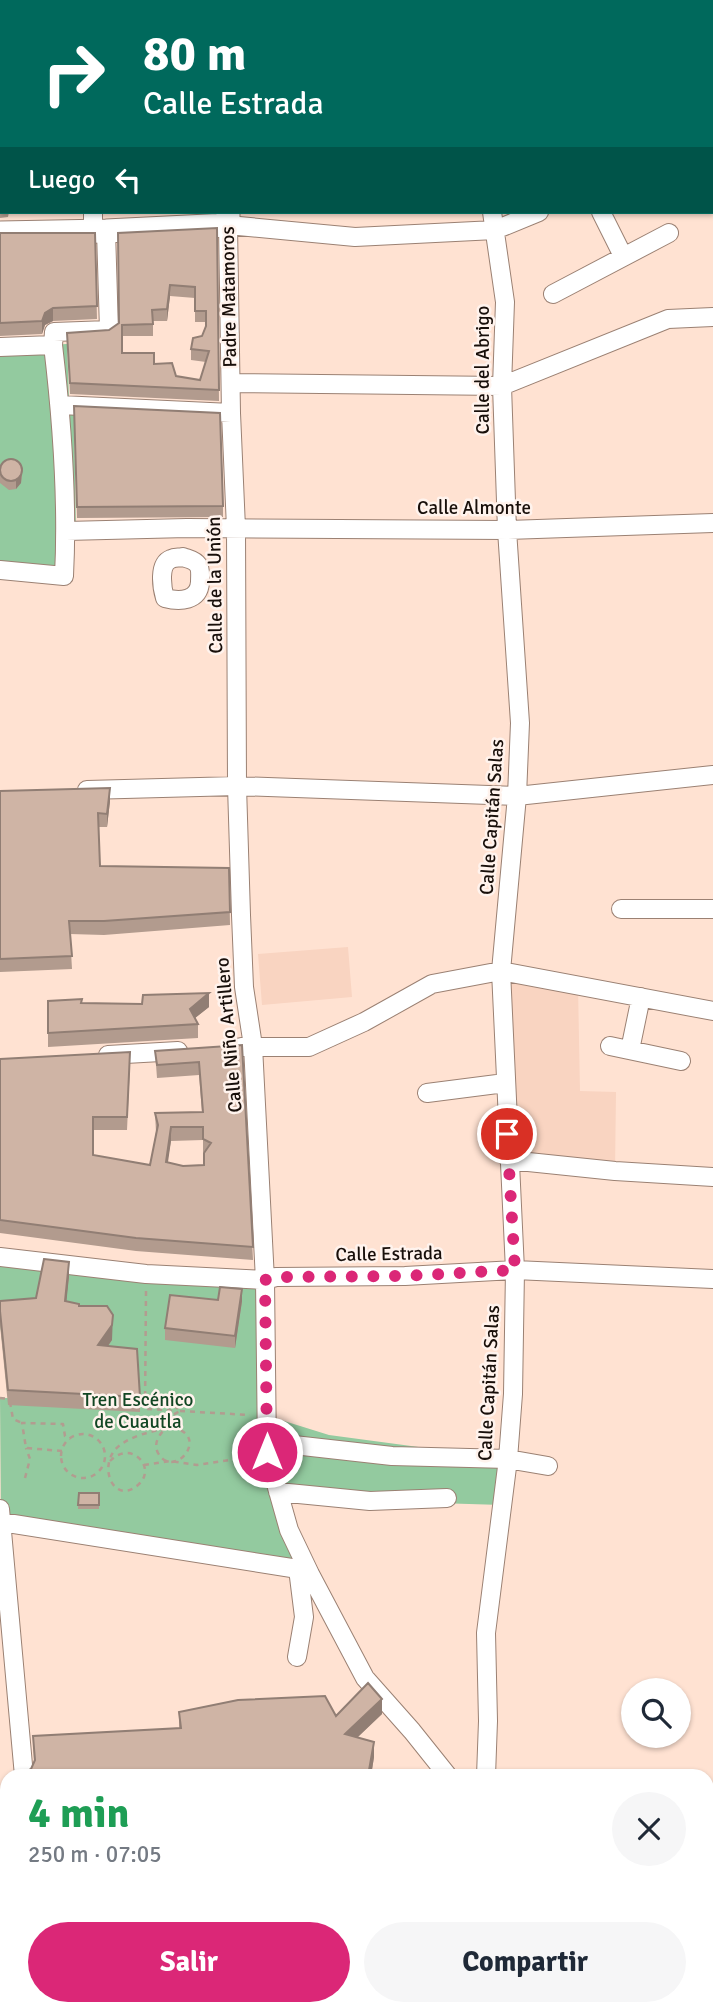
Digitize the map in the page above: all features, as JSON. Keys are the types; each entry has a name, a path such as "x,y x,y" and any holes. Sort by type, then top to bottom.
{"main road":[{"path":"0,233 228,218"}],"street":[{"path":"228,218 355,237 494,221 529,214"},
{"path":"602,214 623,257"},
{"name":"Padre Matamoros","path":"228,218 231,383"},
{"name":"Calle del Abrigo","path":"494,221 506,302 502,386 507,530"},
{"path":"0,570 64,576 66,531 54,332 109,330 97,225"},
{"path":"553,294 668,233"},
{"path":"231,383 502,386 668,319 713,317"},
{"path":"0,347 54,345"},
{"name":"Calle de la Unión","path":"231,383 236,528 237,786"},
{"path":"60,405 231,413"},
{"name":"Calle Almonte","path":"66,531 187,528 507,530 713,523"},
{"path":"183,557 187,528"},
{"name":"Calle Capitán Salas","path":"486,1769 486,1633 508,1459 513,1394 515,1270 501,971 517,796 520,723 507,530"},
{"path":"70,791 237,786 517,796 713,775"},
{"name":"Calle Niño Artillero","path":"237,786 244,986 253,1046 265,1280 267,1452 304,1572 365,1678 443,1769"},
{"path":"621,909 713,909"},
{"path":"226,1048 309,1048 432,984 501,971 713,1011"},
{"path":"630,1050 641,998"},
{"path":"610,1045 681,1061"},
{"path":"93,1056 200,1049"},
{"path":"427,1093 505,1083"},
{"path":"509,1160 615,1171 713,1177"},
{"name":"Calle Estrada","path":"0,1257 146,1274 265,1280 276,1277 405,1276 515,1270 713,1279"},
{"path":"267,1442 392,1456 508,1459 548,1466"},
{"path":"278,1492 370,1501 447,1498"},
{"path":"0,1509 23,1769"},
{"path":"1,1522 304,1572 304,1617 297,1657"}],"path":[{"path":"146,1274 145,1409 170,1410 173,1415 180,1411 267,1416"},
{"path":"0,1398 23,1400"},
{"path":"9,1399 13,1419 22,1423 63,1424 65,1436 69,1439"},
{"path":"22,1423 30,1459 25,1478"},
{"path":"110,1461 125,1452 136,1456 144,1465 144,1477 136,1487 123,1490 108,1479 107,1467 114,1451 136,1437 168,1429 179,1429 190,1441 188,1452 176,1461 144,1465"},
{"path":"163,1431 156,1446 161,1456 170,1461 197,1465 229,1460 256,1451 267,1442"},
{"path":"107,1467 86,1477 73,1475 63,1465 62,1451 69,1439 76,1435 90,1435 97,1439 110,1461"},
{"path":"26,1448 62,1451"},
{"path":"99,1471 105,1458 104,1451"}],"shaded area":[{"path":"348,947 352,997 262,1005 258,954"},
{"path":"501,971 578,986 580,1091 616,1092 615,1171 509,1160"}],"green space":[{"path":"67,344 69,398 74,413 76,530 64,576 0,579 0,347"},
{"name":"Tren Escénico de Cuautla","path":"0,1257 265,1280 268,1416 329,1435 508,1459 502,1505 370,1501 278,1492 310,1574 1,1522 0,1398 8,1398 0,1323"}],"building":[{"path":"217,228 219,390 70,383 67,333 109,330 119,323 118,233","holes":["170,285 195,287 195,311 206,311 206,326 202,336 193,338 191,349 209,351 200,380 176,376 172,363 154,364 154,353 122,353 122,325 153,324 152,310 167,309"]},
{"path":"0,233 95,233 97,306 53,308 45,313 42,321 0,323"},
{"path":"74,406 220,413 223,506 77,507"},
{"path":"11,459 19,462 22,470 19,478 11,481 3,478 0,470 3,462"},
{"path":"110,788 107,814 98,813 100,866 229,868 230,912 69,921 72,956 0,959 0,791"},
{"path":"209,993 190,1009 198,1024 48,1033 48,1001 82,999 81,1003 142,1004 143,995"},
{"path":"242,1045 253,1247 136,1238 0,1220 0,1059 130,1052 127,1117 93,1117 93,1155 150,1165 158,1125 155,1113 203,1112 199,1062 157,1065 155,1051","holes":["171,1127 203,1127 203,1139 211,1143 204,1153 204,1165 183,1166 166,1162"]},
{"path":"44,1259 69,1262 65,1301 79,1306 107,1306 113,1315 112,1325 98,1345 137,1349 140,1397 8,1390 0,1301 36,1298"},
{"path":"220,1287 242,1289 235,1336 165,1328 170,1295 218,1300"},
{"path":"79,1493 99,1493 99,1505 78,1505"},
{"path":"368,1683 382,1699 345,1734 374,1742 369,1769 31,1769 35,1760 33,1736 181,1728 179,1712 238,1700 325,1696 336,1716"}],"route":[{"path":"267,1452 268,1355 265,1280 276,1277 405,1276 515,1270 507,1134"}]}
